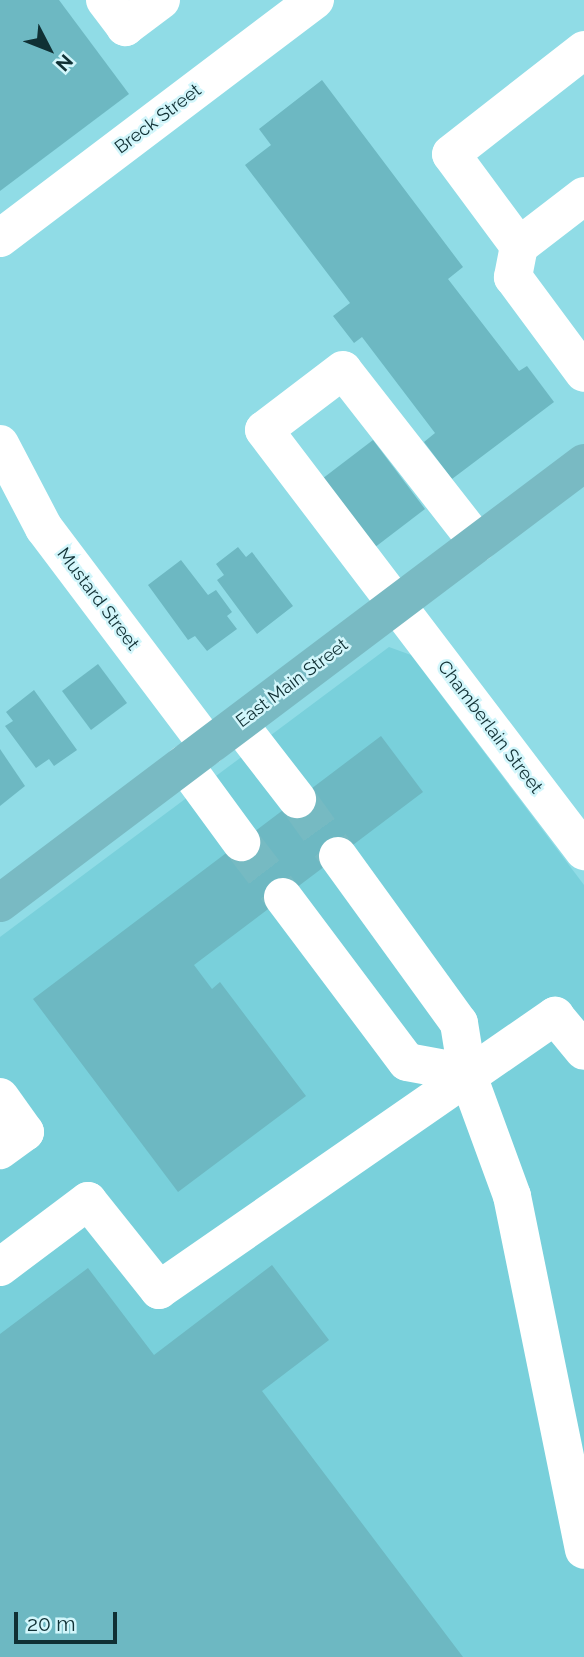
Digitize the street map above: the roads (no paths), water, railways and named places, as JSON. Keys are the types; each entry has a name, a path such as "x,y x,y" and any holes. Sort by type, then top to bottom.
{"main road":[{"name":"East Main Street","path":"0,903 584,463"}],"street":[{"path":"104,0 125,27 161,0"},
{"name":"Breck Street","path":"0,238 315,0"},
{"path":"519,246 451,154 584,50"},
{"path":"584,196 519,246 513,277 584,373"},
{"name":"Chamberlain Street","path":"478,543 343,370 264,430 584,851"},
{"name":"Mustard Street","path":"0,444 44,528 196,755 241,842"},
{"path":"239,723 297,799"},
{"path":"338,856 459,1023 467,1073 512,1196 584,1550"},
{"path":"283,897 407,1062 467,1073"},
{"path":"0,1267 88,1201 159,1290 467,1073 555,1016 584,1051"},
{"path":"0,1097 25,1132 0,1150"}],"tunnel":[{"path":"297,799 338,856"},
{"path":"241,842 283,897"}]}
